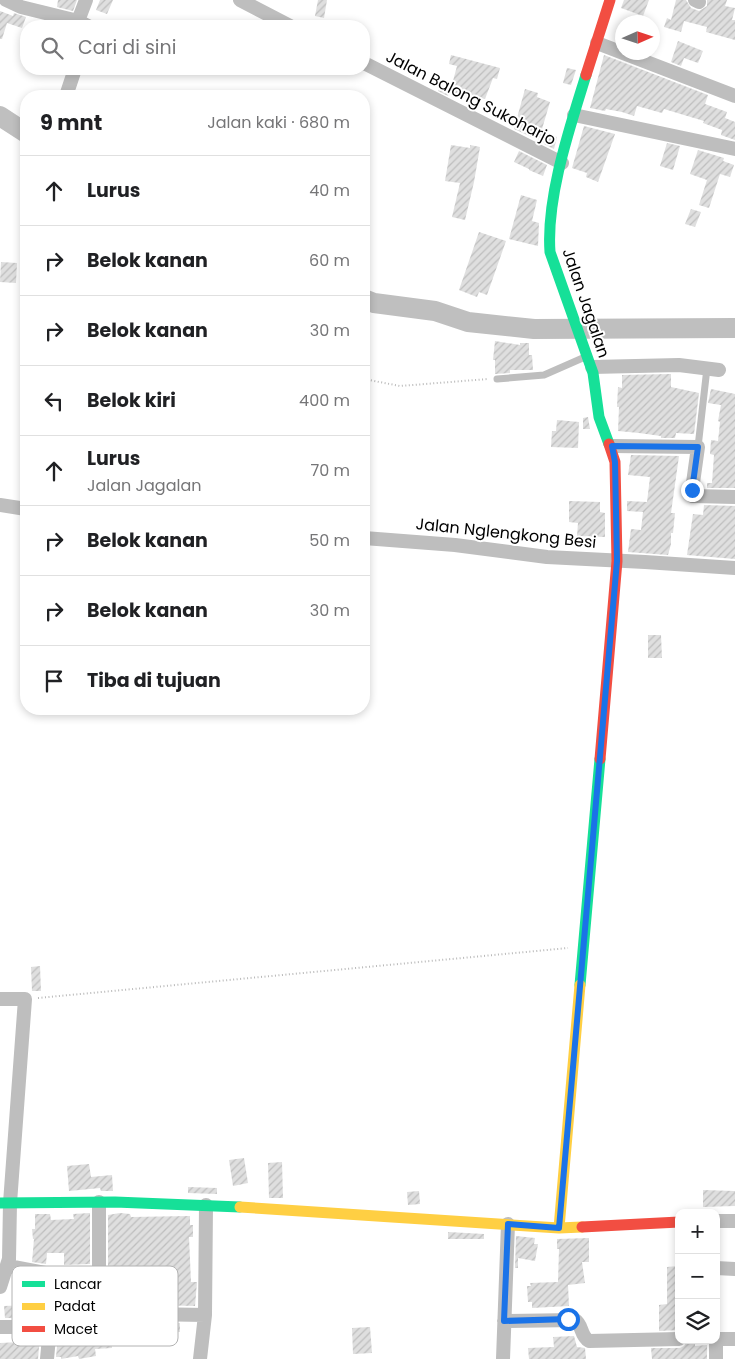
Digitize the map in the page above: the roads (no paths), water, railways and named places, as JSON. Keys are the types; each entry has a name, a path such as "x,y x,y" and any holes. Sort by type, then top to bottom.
{"street":[{"path":"6,0 71,20"},
{"path":"84,20 86,0"},
{"path":"240,0 278,20"},
{"name":"Jalan Jagalan","path":"559,1228 617,561 615,462 612,446 601,425 589,362 550,252 549,243 552,201 574,115 610,0"},
{"path":"596,44 735,96"},
{"name":"Jalan Balong Sukoharjo","path":"370,67 562,163"},
{"path":"68,90 73,75"},
{"path":"574,115 735,149"},
{"path":"589,362 679,365 713,369"},
{"path":"612,446 698,447 692,490 693,496 735,497"},
{"path":"0,505 20,508"},
{"name":"Jalan Nglengkong Besi","path":"370,538 454,545 547,557 735,568"},
{"path":"0,1000 25,999 5,1203 8,1266 0,1287"},
{"path":"5,1203 99,1202 206,1206 559,1228 675,1222"},
{"path":"99,1202 99,1266"},
{"path":"200,1359 205,1314 206,1206"},
{"path":"720,1221 735,1221"},
{"path":"503,1359 508,1224"},
{"path":"8,1266 12,1267"},
{"path":"720,1268 735,1269"},
{"path":"178,1314 205,1314"},
{"path":"504,1321 575,1320 580,1325 583,1335 589,1341 675,1339"},
{"path":"720,1340 735,1339"},
{"path":"716,1344 716,1359"},
{"path":"48,1359 49,1346"}],"lane":[{"path":"497,379 544,376 589,362"},
{"path":"698,447 713,369"}],"waterway":[{"path":"0,116 20,129"},
{"path":"370,301 435,311 468,322 534,329 735,328"}]}
